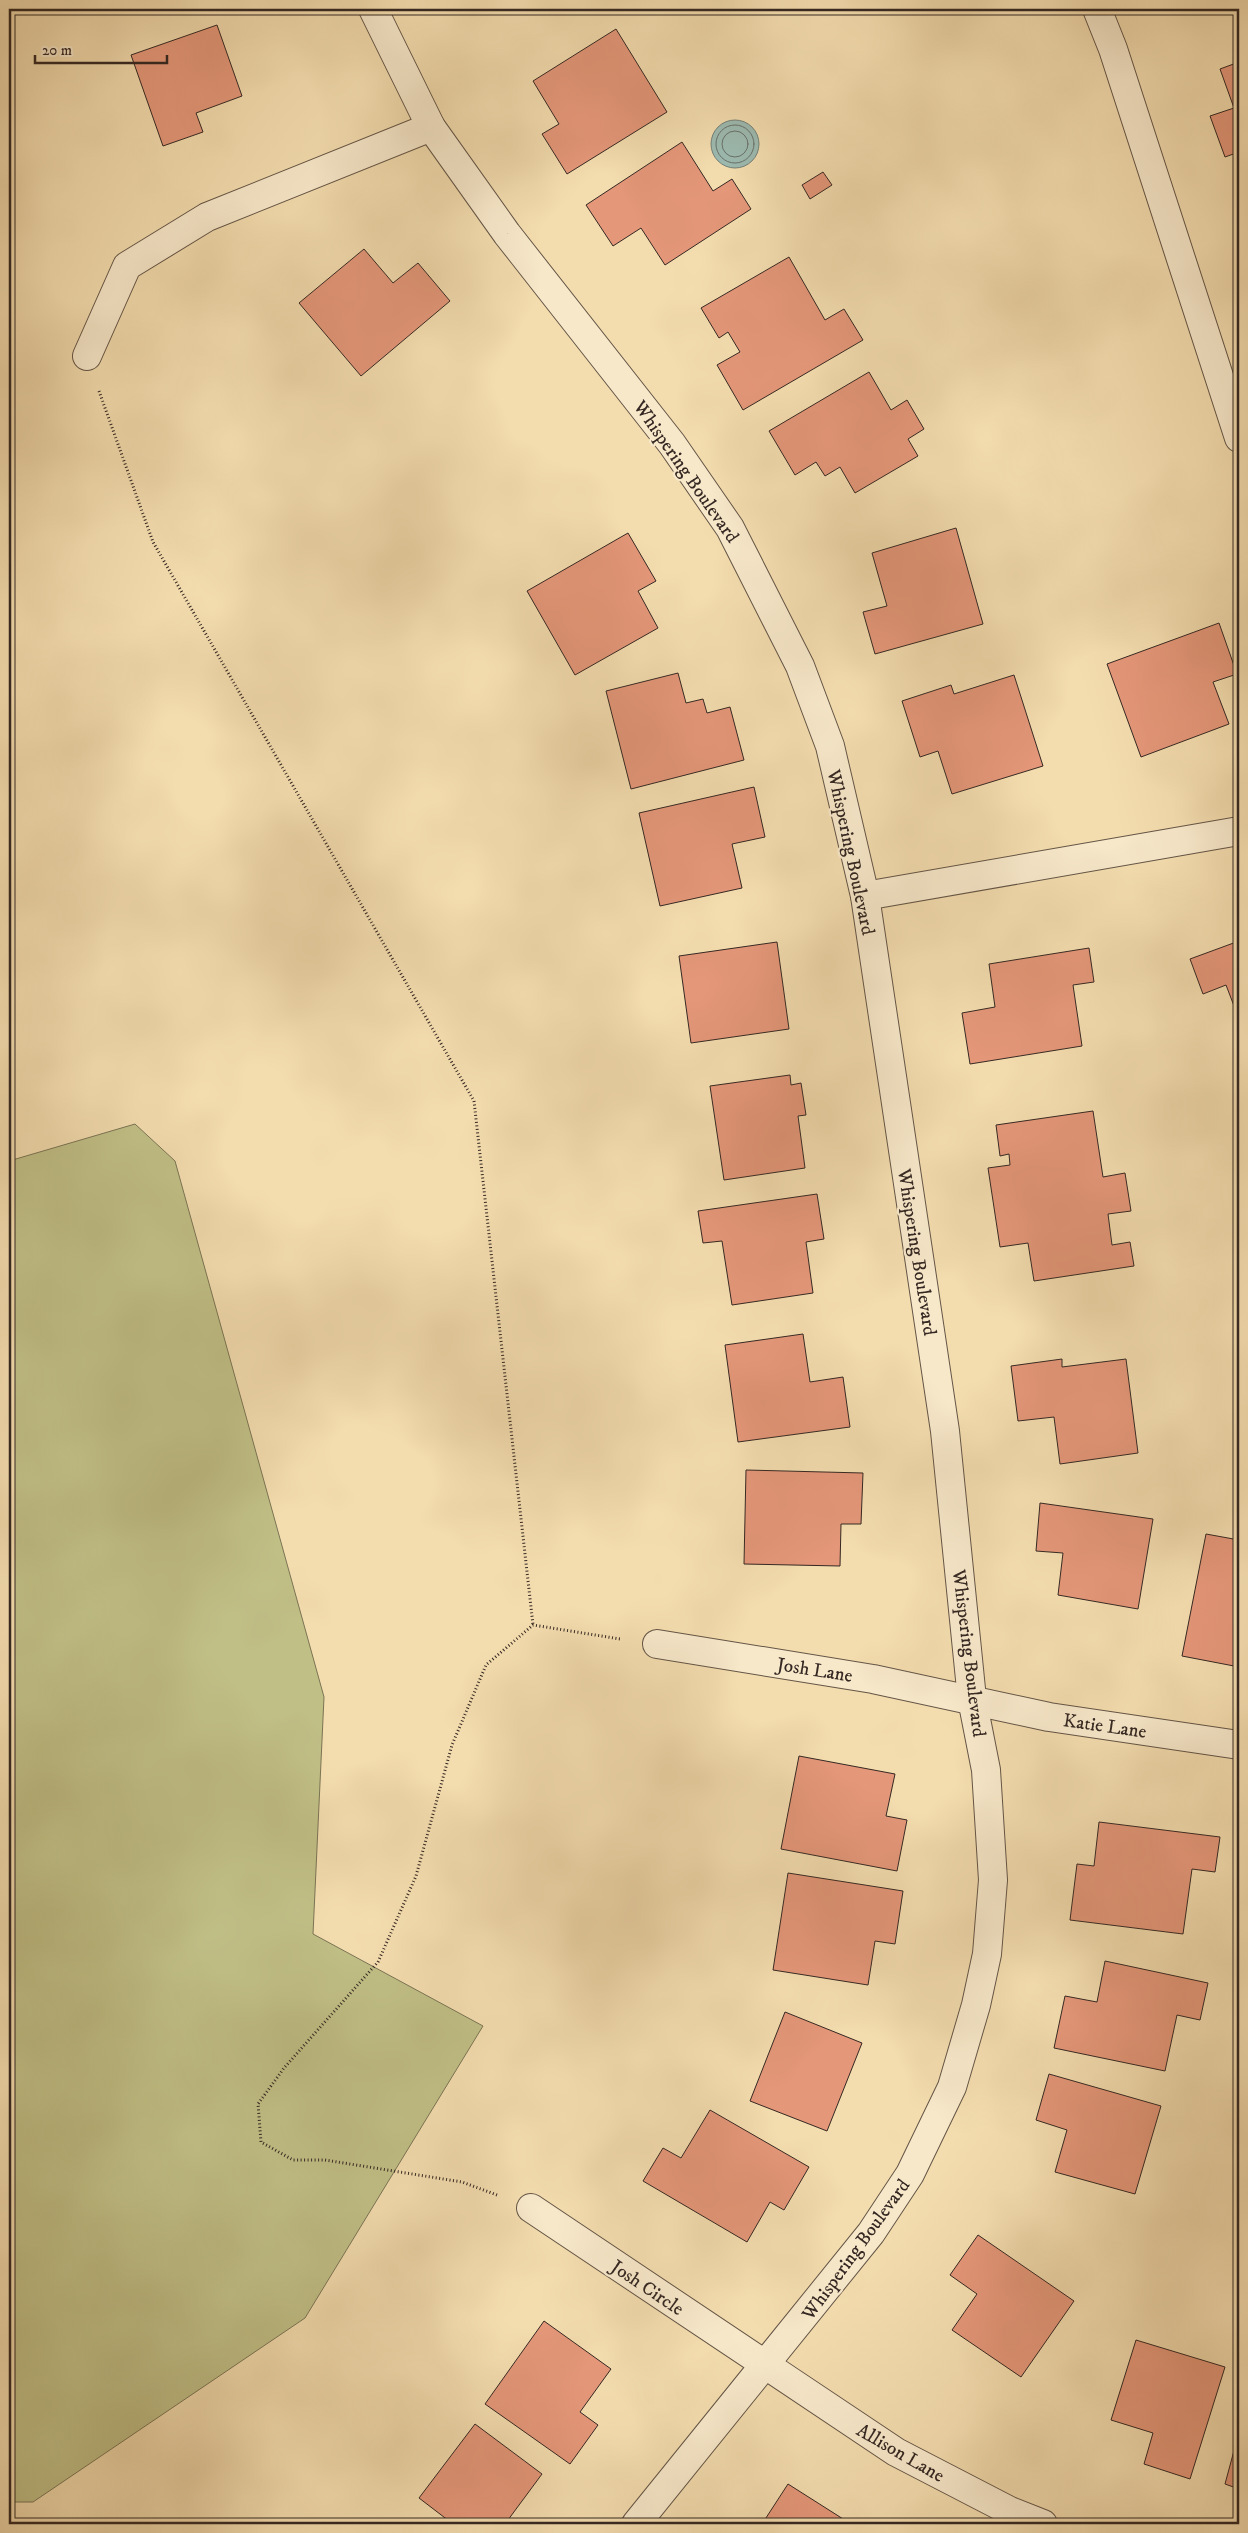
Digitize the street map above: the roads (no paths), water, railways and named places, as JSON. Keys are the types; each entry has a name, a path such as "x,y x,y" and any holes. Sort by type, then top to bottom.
{"street":[{"name":"Whispering Boulevard","path":"372,9 431,127 507,234 672,444 730,528 800,666 830,746 864,896 945,1431 972,1699 986,1770 993,1880 987,1954 976,2006 952,2087 910,2174 871,2233 766,2366 636,2524"},
{"path":"1097,9 1239,438"},
{"path":"87,356 127,266 207,216 431,127"},
{"path":"864,896 1239,831"},
{"name":"Josh Lane","path":"657,1644 874,1679 972,1699"},
{"name":"Katie Lane","path":"972,1699 1049,1717 1239,1745"},
{"name":"Josh Circle","path":"531,2208 766,2366"},
{"name":"Allison Lane","path":"766,2366 896,2452 1010,2511 1044,2524"}],"water":[{"path":"735,120 744,122 752,127 757,135 759,144 757,153 752,161 744,166 735,168 726,166 718,161 713,153 711,144 713,135 718,127 726,122"}]}
